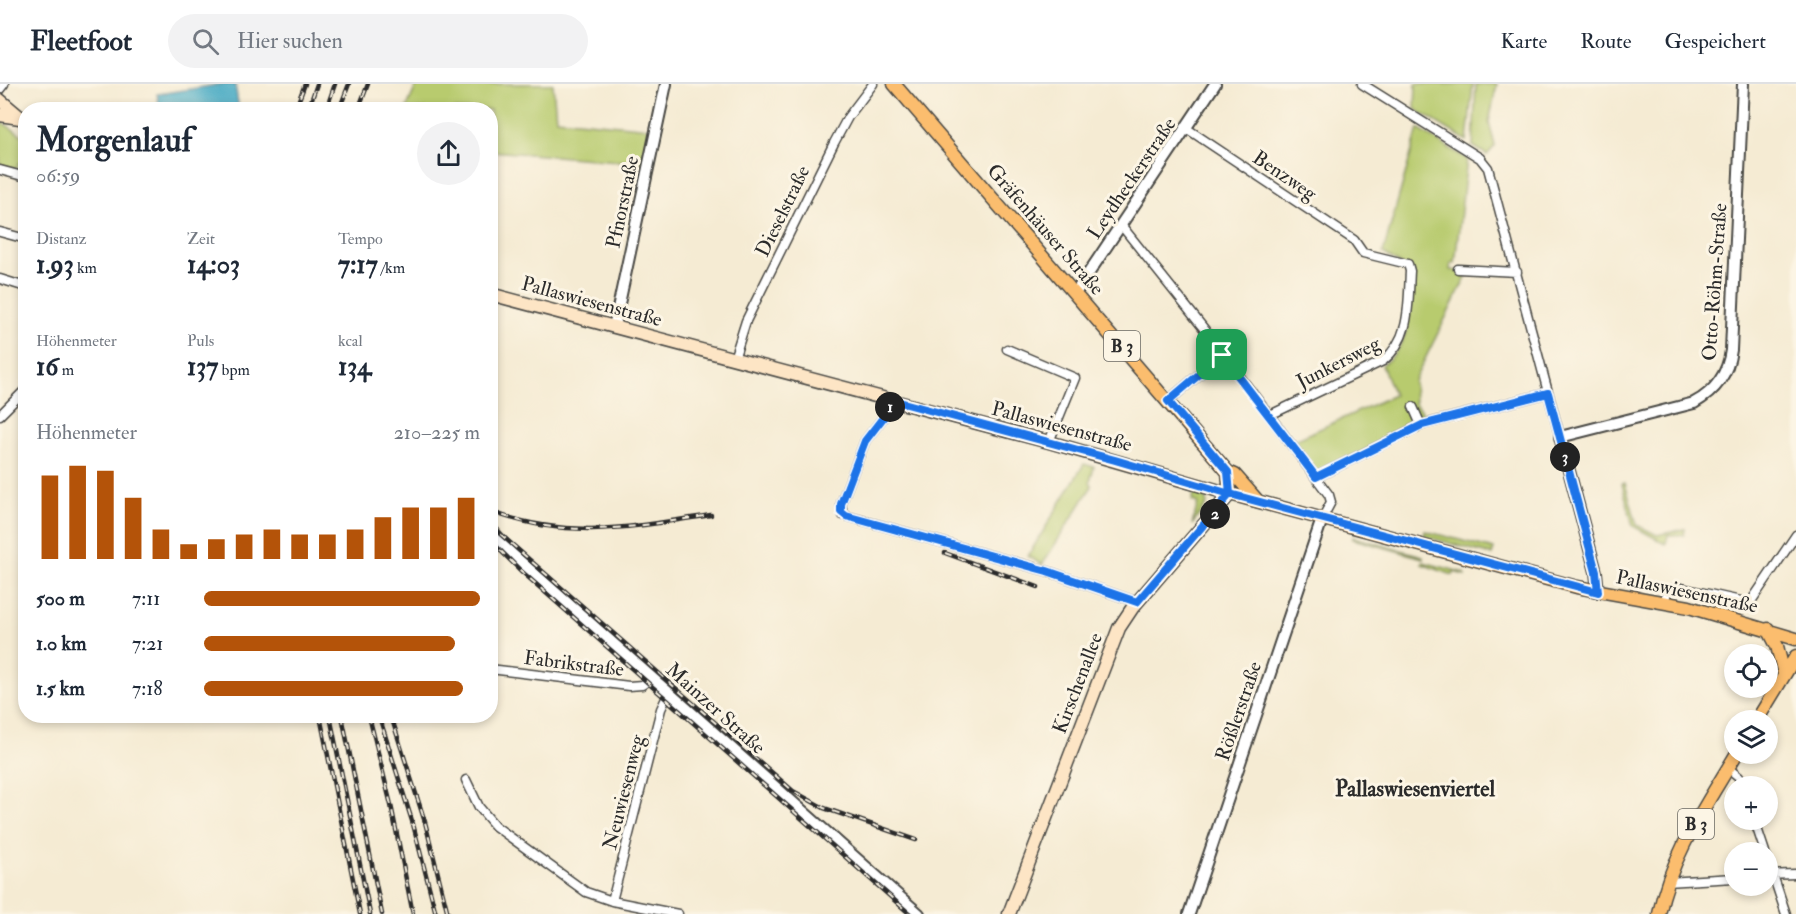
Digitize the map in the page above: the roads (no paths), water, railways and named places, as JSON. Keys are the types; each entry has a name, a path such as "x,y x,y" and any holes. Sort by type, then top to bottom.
{"main road":[{"name":"Gräfenhäuser Straße","path":"894,84 1076,292 1228,472 1235,475 1248,493 1260,503"},
{"path":"0,100 18,116"},
{"path":"0,115 18,119"},
{"name":"Pallaswiesenstraße","path":"498,296 1048,442 1260,503 1598,592 1664,602 1768,629 1796,639"},
{"path":"1228,472 1230,494"},
{"name":"Kirschenallee","path":"1009,914 1116,634 1137,602 1230,494"},
{"path":"1768,629 1777,646 1784,674"},
{"path":"1763,710 1796,656"},
{"name":"B 3","path":"1659,914 1667,882 1682,847 1730,764"}],"street":[{"path":"0,89 4,84"},
{"name":"Pfnorstraße","path":"614,327 666,84"},
{"name":"Dieselstraße","path":"734,359 746,321 834,143 848,117 873,84"},
{"name":"Leydheckerstraße","path":"1076,292 1215,84"},
{"path":"1362,84 1485,163 1491,174 1596,572 1598,592"},
{"name":"Otto-Röhm-Straße","path":"1560,437 1689,405 1709,394 1724,375 1731,350 1743,84"},
{"name":"Benzweg","path":"1186,128 1354,240 1363,253"},
{"path":"0,170 18,175"},
{"path":"1121,225 1316,477 1331,500 1322,519"},
{"path":"0,232 18,237"},
{"name":"Junkersweg","path":"1270,415 1383,361 1401,341 1407,312 1410,271 1408,264 1363,253"},
{"path":"1458,269 1517,272"},
{"path":"0,279 18,285"},
{"path":"1007,349 1075,378 1048,442"},
{"path":"1168,401 1222,355"},
{"path":"1316,477 1422,425 1548,393"},
{"path":"0,415 18,397"},
{"path":"892,400 889,410 865,441 841,504 843,514 1047,571 1137,602"},
{"path":"1413,407 1422,425"},
{"name":"Rößlerstraße","path":"1189,914 1322,519"},
{"path":"1664,602 1668,590 1682,588 1750,603 1796,535"},
{"name":"Mainzer Straße","path":"498,537 512,554 919,914"},
{"name":"Fabrikstraße","path":"498,670 629,686 642,685 652,678"},
{"name":"Neuwiesenweg","path":"612,901 661,709 669,692"},
{"path":"1728,768 1738,776"},
{"path":"466,780 487,817 512,841 586,892 612,901 678,914"},
{"path":"1778,875 1796,874"},
{"path":"1667,882 1724,879"},
{"path":"1778,894 1786,914"}],"water":[{"path":"235,84 238,102 159,102 157,94"}],"railway":[{"path":"298,102 305,84"},
{"path":"311,102 317,84"},
{"path":"329,102 335,84"},
{"path":"342,102 349,84"},
{"path":"361,102 368,84"},
{"path":"498,514 546,526 573,529 627,527 711,515"},
{"path":"498,532 793,791 824,808 916,840"},
{"path":"498,548 520,570 910,914"},
{"path":"945,553 1038,587"},
{"path":"321,723 360,914"},
{"path":"331,723 370,914"},
{"path":"343,723 382,914"},
{"path":"371,723 391,805 413,914"},
{"path":"381,723 413,824 436,914"},
{"path":"393,723 425,822 448,914"}],"district":[{"name":"Pallaswiesenviertel","path":"1415,788"}]}
